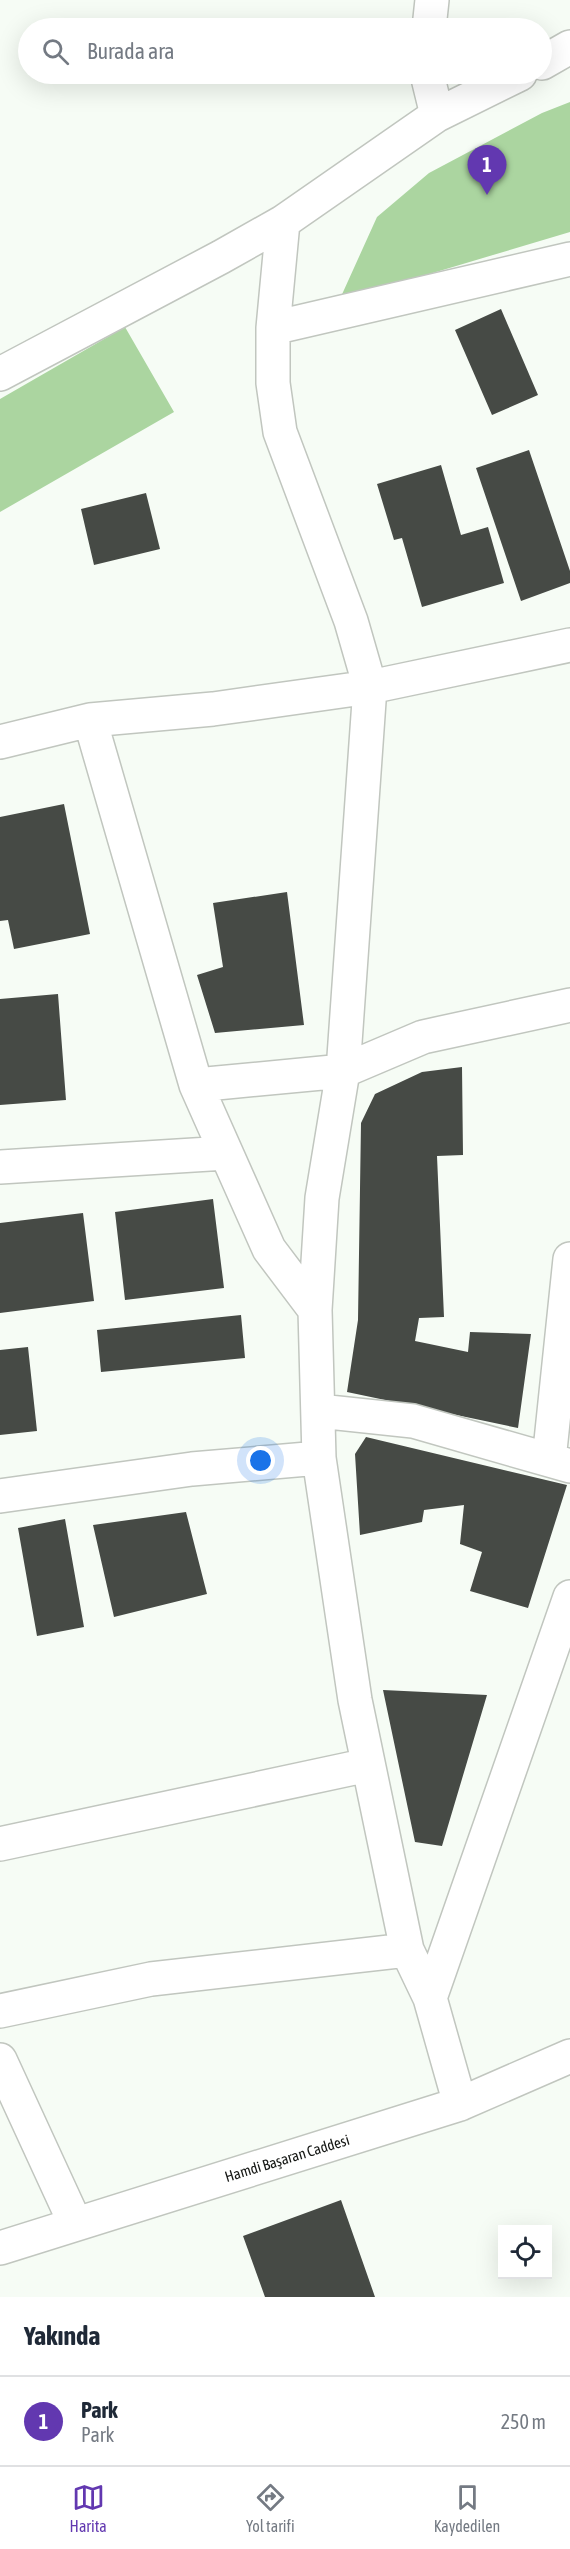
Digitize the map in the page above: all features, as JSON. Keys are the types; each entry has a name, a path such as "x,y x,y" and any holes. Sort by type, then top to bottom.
{"street":[{"path":"430,18 432,0"},
{"path":"552,57 570,47"},
{"path":"429,84 437,115"},
{"path":"0,375 283,222 437,115 500,84"},
{"path":"283,222 273,328 273,383 280,432 351,621 370,687 343,1071 322,1198 315,1310 319,1458 355,1700 407,1950 430,1998 460,2104"},
{"path":"273,328 570,259"},
{"path":"0,742 90,720 213,709 370,687 570,645"},
{"path":"90,720 196,1085 269,1249 315,1310"},
{"path":"196,1085 343,1071 423,1037 570,1005"},
{"path":"0,1167 226,1153"},
{"path":"319,1411 413,1421 559,1463 570,1258"},
{"path":"0,1496 192,1469 319,1458"},
{"path":"430,1998 570,1598"},
{"path":"0,1844 368,1765"},
{"path":"0,2011 151,1979 407,1950"},
{"name":"Hamdi Başaran Caddesi","path":"0,2248 460,2104 570,2056"},
{"path":"0,2060 75,2223"}],"green space":[{"path":"570,102 570,232 339,301 377,217 429,173 542,113"},
{"path":"125,327 174,412 0,512 0,399"}],"building":[{"path":"501,309 538,395 492,415 455,330"},
{"path":"529,450 570,571 570,583 521,601 476,468"},
{"path":"441,465 461,535 488,527 504,583 422,607 402,538 394,540 377,484"},
{"path":"146,493 160,549 94,565 81,509"},
{"path":"64,804 90,934 14,949 8,920 0,921 0,817"},
{"path":"287,892 304,1025 215,1033 197,975 223,967 213,903"},
{"path":"58,994 66,1100 0,1105 0,999"},
{"path":"462,1067 463,1155 437,1156 444,1317 419,1318 415,1341 468,1352 470,1332 531,1334 518,1428 347,1392 358,1320 361,1123 375,1094 422,1072"},
{"path":"213,1199 224,1288 125,1300 115,1212"},
{"path":"83,1213 94,1301 0,1313 0,1223"},
{"path":"241,1315 245,1358 101,1372 97,1330"},
{"path":"28,1347 37,1431 0,1435 0,1350"},
{"path":"366,1437 567,1485 528,1608 470,1591 482,1552 460,1544 464,1505 424,1510 422,1522 360,1535 355,1454"},
{"path":"186,1512 207,1594 114,1617 93,1525"},
{"path":"65,1519 84,1627 37,1636 18,1528"},
{"path":"383,1690 487,1695 442,1846 415,1842"},
{"path":"341,2200 375,2297 265,2297 243,2236"}],"place":[{"name":"Park","path":"487,195"}]}
